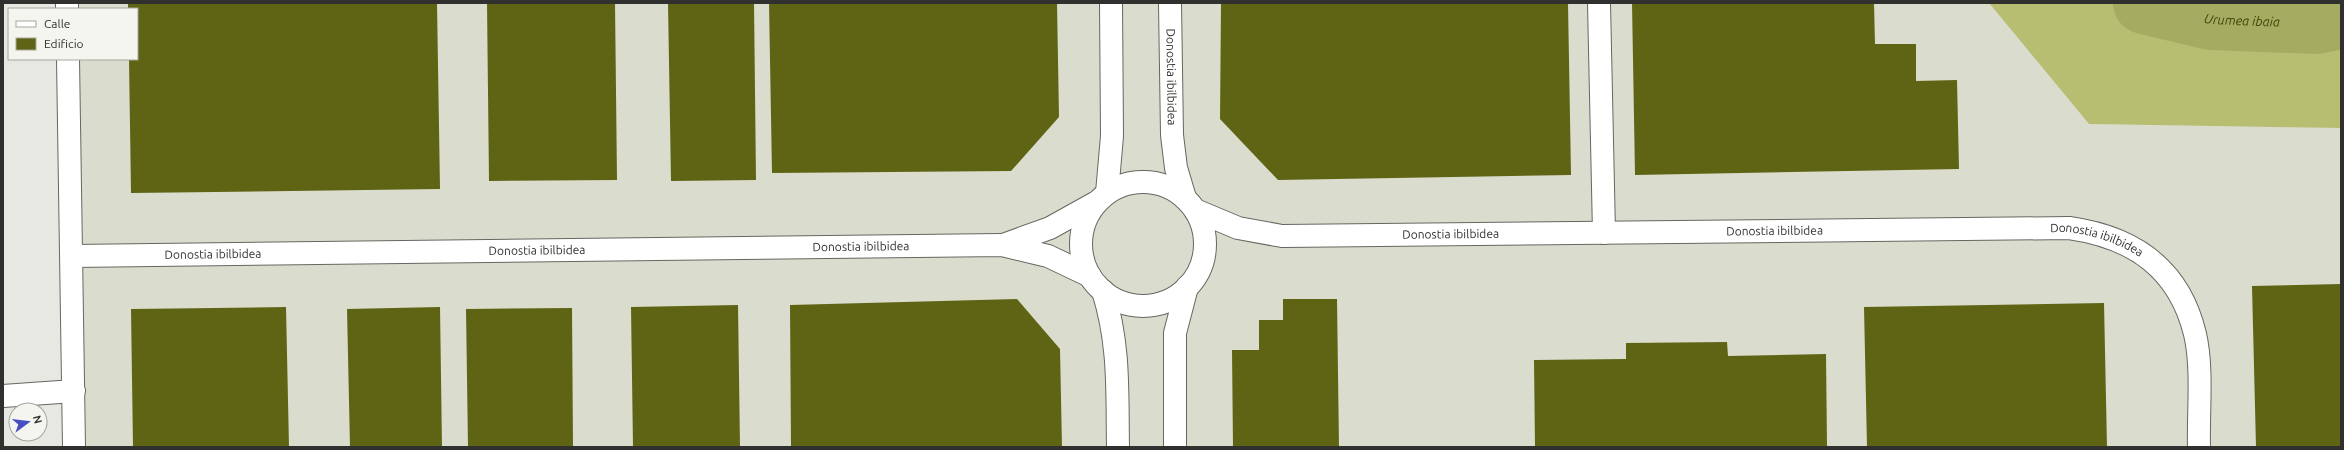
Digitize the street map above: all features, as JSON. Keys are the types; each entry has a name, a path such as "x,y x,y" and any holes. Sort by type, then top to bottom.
{"street":[{"path":"1102,198 1112,136 1111,3"},
{"name":"Donostia ibilbidea","path":"1170,3 1172,135 1176,168 1190,204 1238,228 1282,236 2069,228 2094,231 2118,239 2140,252 2159,268 2176,288 2188,311 2195,336 2198,361 2199,447"},
{"path":"1599,3 1604,233"},
{"path":"68,60 74,447"},
{"path":"1096,284 1121,302 1137,306 1154,305 1170,300 1187,287 1199,270 1204,250 1203,229 1190,204 1173,190 1156,183 1144,182 1121,186 1102,198 1086,219 1081,238 1082,258 1096,284 1112,320 1117,352 1118,447"},
{"name":"Donostia ibilbidea","path":"1002,246 1050,228 1102,198"},
{"name":"Donostia ibilbidea","path":"72,256 1002,246 1048,256 1096,284"},
{"path":"1175,447 1175,333 1187,287"},
{"path":"3,396 74,391"}],"shaded area":[{"path":"64,3 1989,3 2089,124 2341,128 2341,447 74,447 66,60 138,60 138,8 64,8"}],"green space":[{"path":"1989,3 2341,3 2341,128 2089,124"}],"building":[{"path":"128,3 437,3 440,189 131,193 129,60 138,60 138,8 128,8"},
{"path":"487,3 615,3 617,180 489,181"},
{"path":"668,3 754,3 756,180 671,181"},
{"path":"769,3 1057,3 1059,117 1011,171 772,173"},
{"path":"1221,3 1568,3 1571,175 1278,180 1220,119"},
{"path":"1632,3 1874,3 1875,44 1916,44 1916,81 1957,80 1959,169 1635,175"},
{"path":"2341,284 2341,447 2256,447 2252,286"},
{"path":"1017,299 1060,349 1062,447 791,447 790,305"},
{"path":"1283,299 1337,299 1339,447 1233,447 1232,350 1259,350 1259,320 1283,320"},
{"path":"2104,303 2107,447 1867,447 1864,307"},
{"path":"738,305 740,447 633,447 631,307"},
{"path":"286,307 289,447 133,447 131,309"},
{"path":"440,307 442,447 350,447 347,309"},
{"path":"572,308 573,447 468,447 466,309"},
{"path":"1727,342 1728,356 1826,354 1827,447 1535,447 1534,360 1626,359 1626,343"}],"waterway":[{"name":"Urumea ibaia","path":"2144,3 2211,19 2317,23 2341,18"}]}
